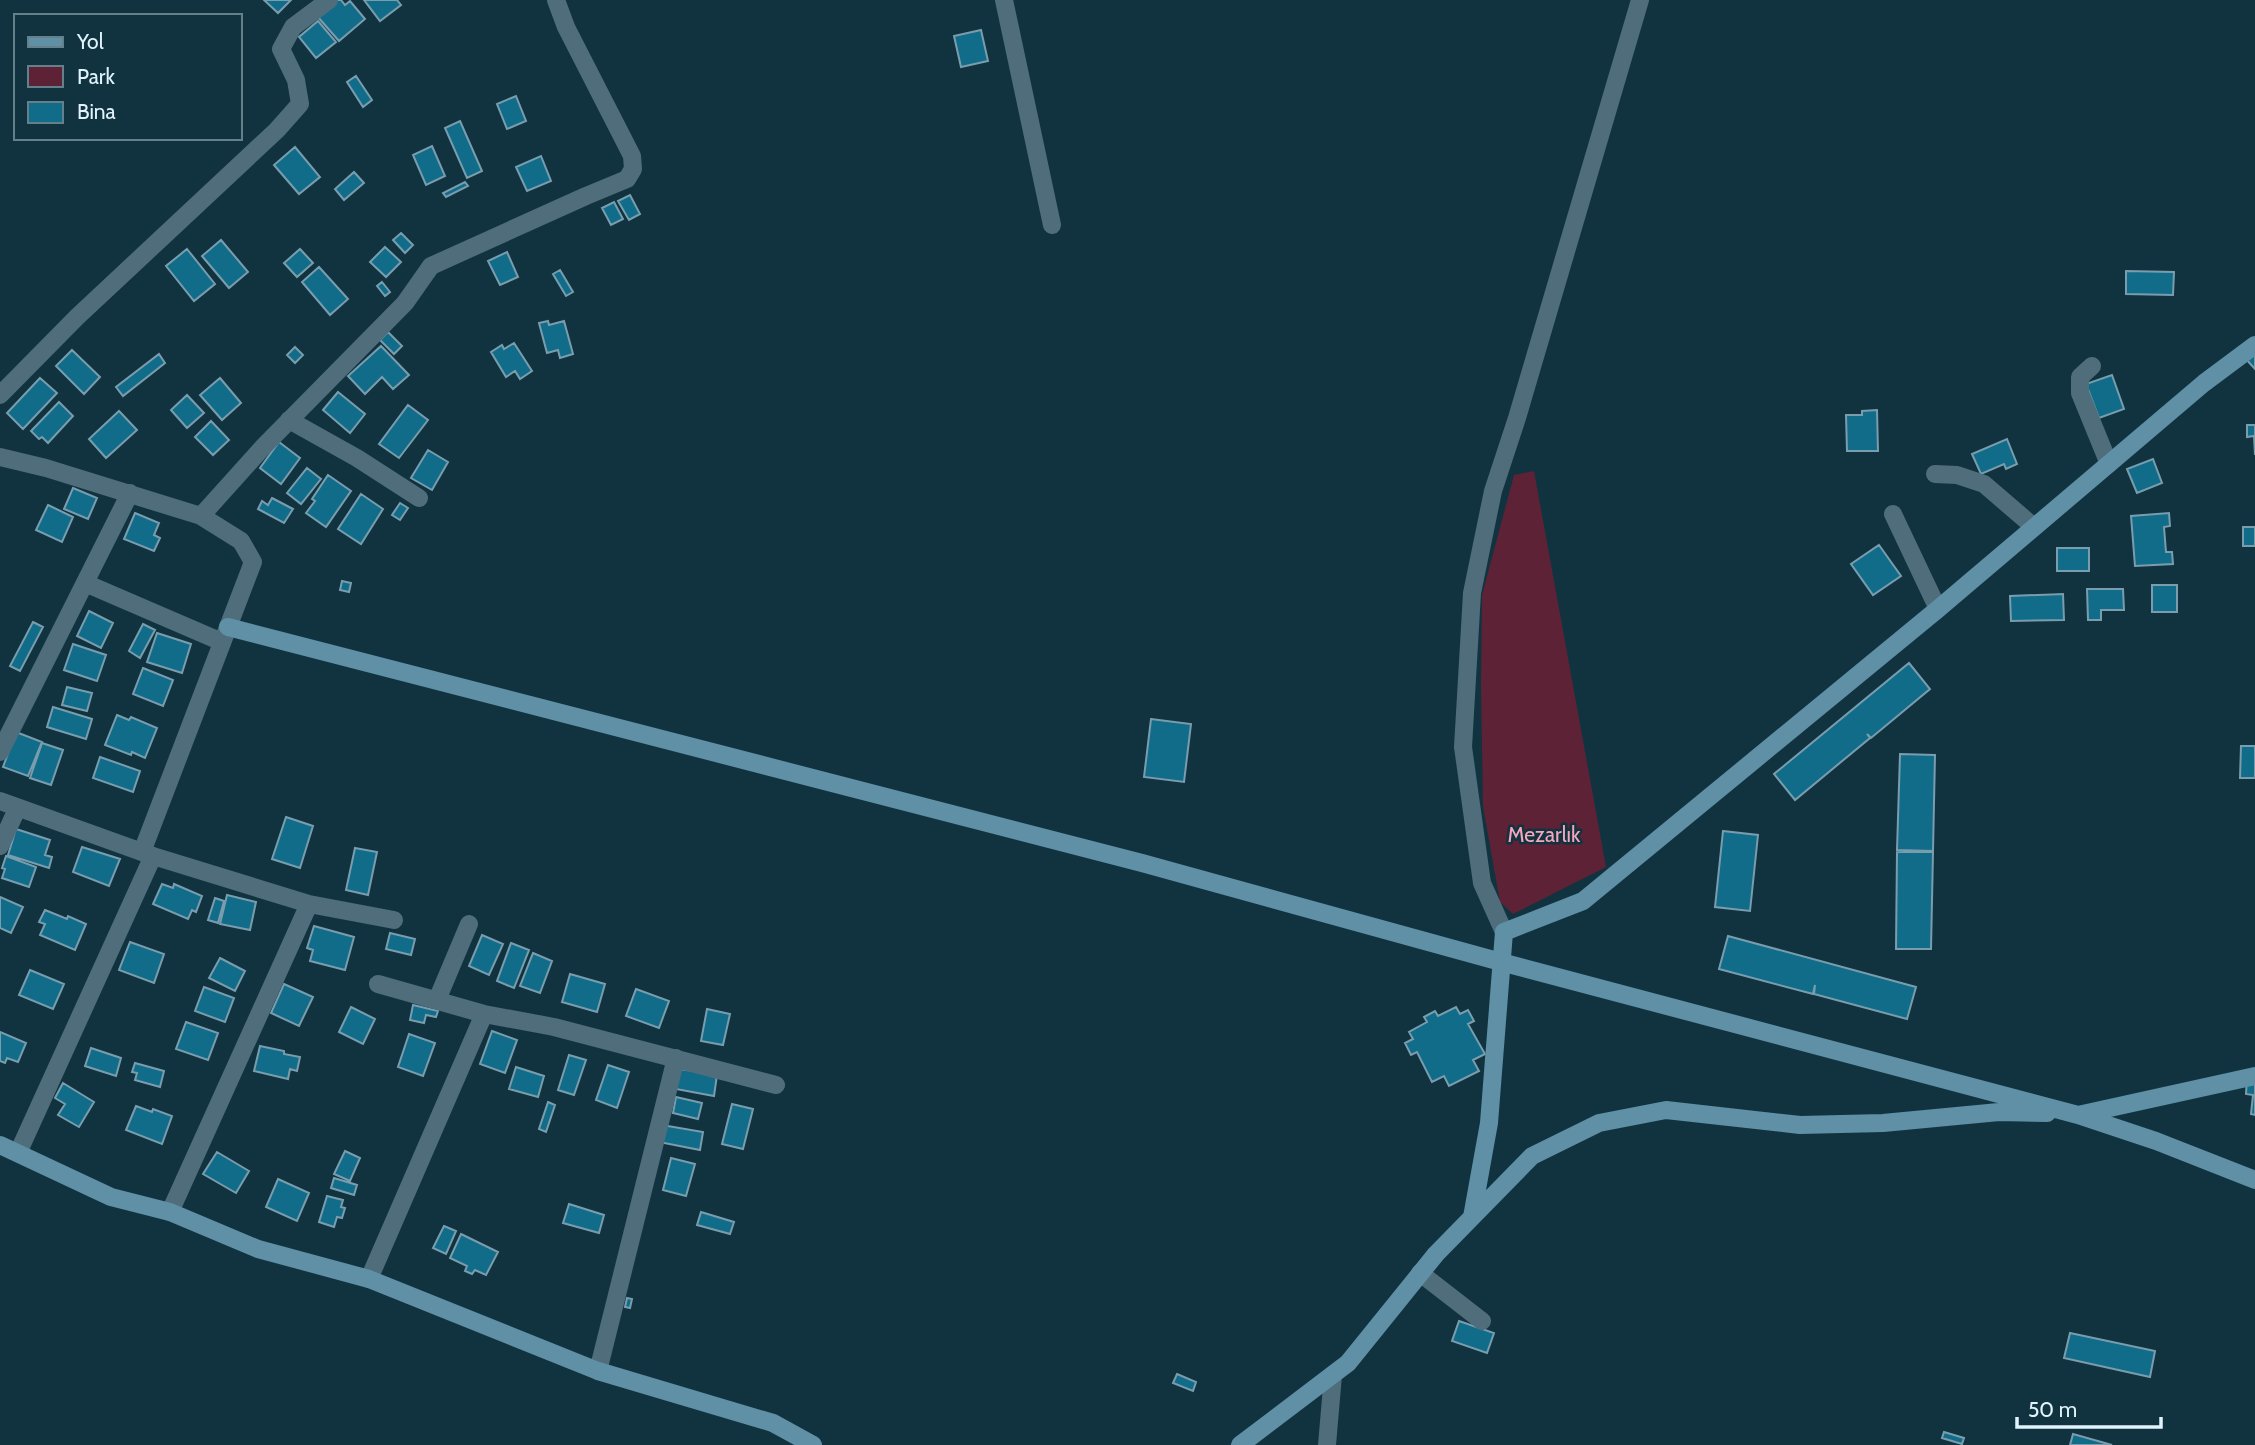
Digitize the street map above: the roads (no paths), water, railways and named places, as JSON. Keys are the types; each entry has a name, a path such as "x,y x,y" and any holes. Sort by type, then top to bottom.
{"street":[{"path":"0,395 77,317 276,130 300,104 296,80 281,49 293,27 328,0"},
{"path":"201,516 289,420 405,303 431,266 627,179 633,169 632,156 566,27 556,0"},
{"path":"1004,0 1052,225"},
{"path":"1472,1217 1489,1123 1504,932 1482,883 1463,747 1472,593 1493,491 1640,0"},
{"path":"1504,932 1583,901 1938,609 2204,383 2255,345"},
{"path":"2092,366 2080,377 2080,393 2109,464"},
{"path":"289,420 358,458 419,498"},
{"path":"0,457 46,468 201,516 241,541 253,562 148,854 18,1153"},
{"path":"1935,474 1957,475 1984,484 2034,527"},
{"path":"0,752 130,493"},
{"path":"1893,514 1938,609"},
{"path":"85,583 225,634 1142,863 1501,962 2078,1115 2156,1141 2255,1180"},
{"path":"0,801 148,854 309,904 394,920"},
{"path":"0,846 17,809"},
{"path":"170,1212 309,904"},
{"path":"437,1000 469,923"},
{"path":"378,984 484,1014 554,1027 776,1085"},
{"path":"369,1279 484,1014"},
{"path":"598,1371 676,1058"},
{"path":"1240,1445 1348,1363 1436,1254 1532,1156 1599,1124 1666,1110 1800,1125 1884,1124 1999,1112 2078,1115 2255,1076"},
{"path":"0,1145 111,1198 170,1212 258,1250 369,1279 598,1371 772,1423 813,1445"},
{"path":"1420,1273 1482,1321"},
{"path":"1327,1445 1332,1375"}],"park label":[{"name":"Mezarlık","path":"1544,835"}]}
